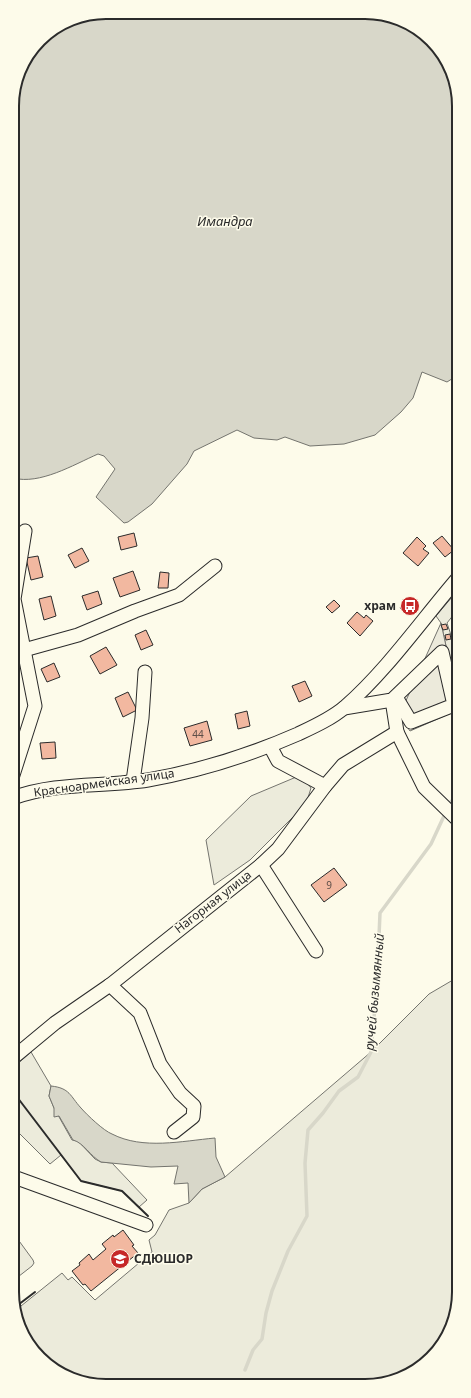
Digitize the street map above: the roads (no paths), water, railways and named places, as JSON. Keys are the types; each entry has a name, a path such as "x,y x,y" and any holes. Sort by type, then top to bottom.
{"street":[{"path":"19,568 25,531"},
{"path":"24,650 78,635 135,611 179,595 215,566"},
{"name":"Красноармейская улица","path":"19,796 49,790 147,780 201,768 270,746 315,726 344,708 385,667 452,585"},
{"path":"19,624 35,706 19,756"},
{"path":"344,708 394,698 442,652 452,678"},
{"path":"133,781 142,718 145,672"},
{"path":"394,698 411,722 452,706"},
{"path":"394,698 397,732 424,787 452,814"},
{"name":"Нагорная улица","path":"19,1053 55,1023 110,985 261,865 278,849 325,786 343,765 397,732"},
{"path":"270,746 278,761 325,786"},
{"path":"261,865 316,951"},
{"path":"110,985 140,1013 160,1064 180,1093 194,1106 193,1117 174,1132"},
{"path":"19,1179 146,1225"}],"water":[{"name":"Имандра","path":"100,19 371,19 404,28 427,44 440,62 445,72 449,83 452,106 452,379 447,382 422,372 413,398 401,412 375,435 344,444 310,446 285,437 277,440 254,438 237,430 194,451 187,464 152,504 128,522 124,523 96,497 115,469 104,456 98,454 56,473 34,479 19,479 19,100 22,83 26,72 34,57 44,44 67,28"},
{"path":"51,1086 66,1091 91,1119 109,1132 124,1139 137,1142 163,1143 215,1138 216,1157 225,1177 202,1189 189,1203 188,1183 174,1184 178,1166 151,1167 101,1162 73,1140 59,1116 54,1117 54,1108 49,1096"}],"waterway":[{"name":"ручей бызымянный","path":"245,1370 253,1350 262,1339 266,1313 272,1291 288,1251 307,1216 305,1163 308,1130 339,1091 358,1077 371,1052 377,983 380,913 431,844 452,801"}],"place":[{"name":"храм","path":"410,606"},
{"name":"СДЮШОР","path":"120,1259"}]}
